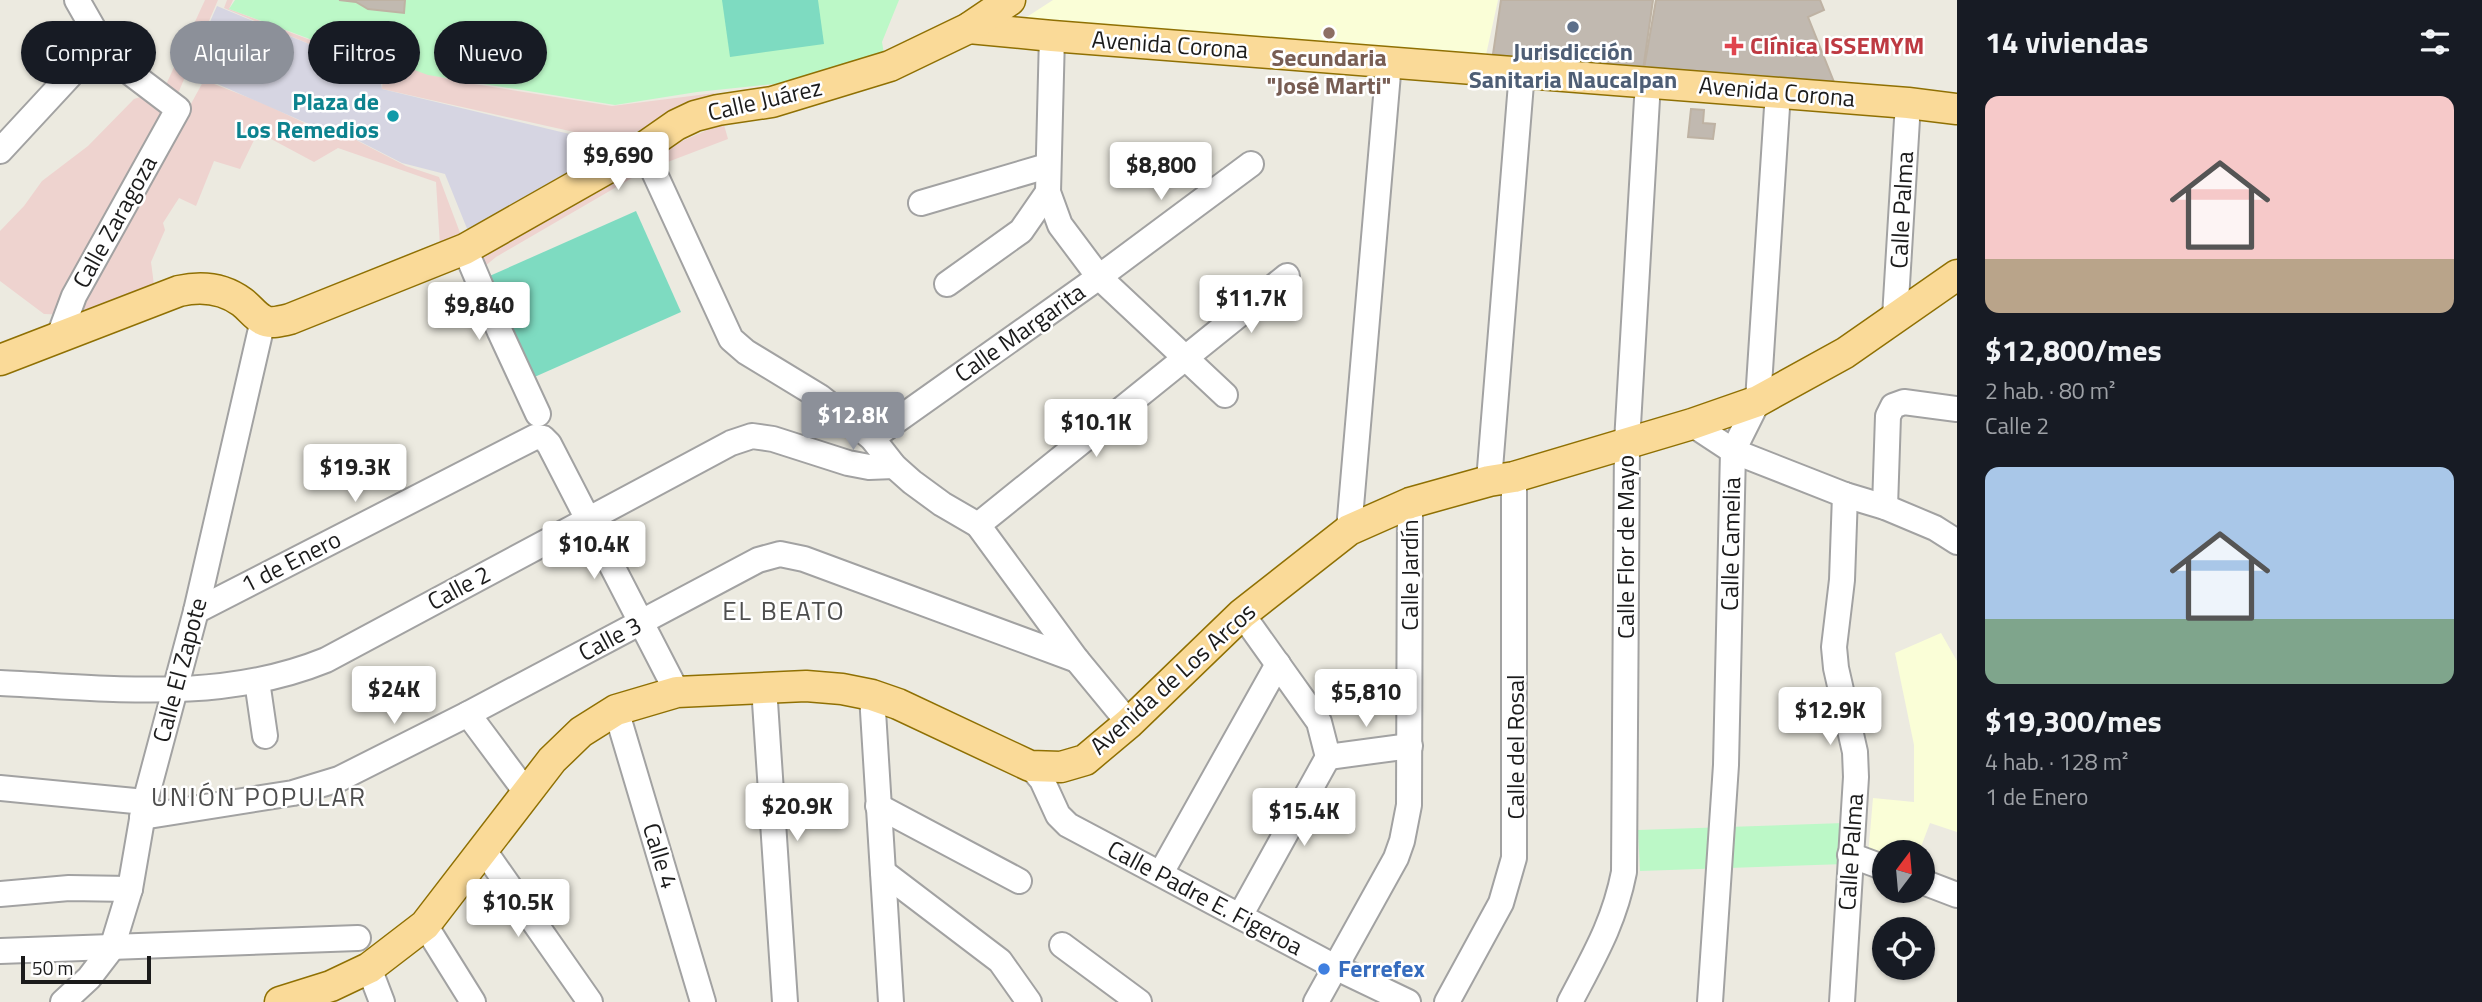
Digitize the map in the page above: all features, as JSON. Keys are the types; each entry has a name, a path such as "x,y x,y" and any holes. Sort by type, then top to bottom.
{"main road":[{"name":"Calle Juárez","path":"263,320 276,322 290,319 465,249 695,116 772,102 890,66 969,28 1010,0"},
{"name":"Avenida Corona","path":"969,28 1522,71 1957,109"},
{"name":"Avenida de Los Arcos","path":"280,1002 331,986 369,968 425,925 552,760 581,732 616,710 677,692 806,686 872,695 898,704 1030,766 1061,767 1085,760 1129,723 1242,614 1349,530 1410,503 1692,424 1758,401 1844,353 1957,275"},
{"path":"0,360 179,291 195,288 223,291 242,302 263,320"}],"street":[{"path":"77,0 89,21"},
{"path":"1052,36 1048,192 1060,225 1100,277 1225,395"},
{"path":"1349,530 1389,62"},
{"name":"Calle del Rosal","path":"1447,1002 1502,904 1514,858 1502,479 1522,71"},
{"name":"Calle Flor de Mayo","path":"1570,1002 1609,928 1624,872 1627,442 1648,82"},
{"path":"0,151 62,84"},
{"name":"Calle Zaragoza","path":"58,339 74,296 178,109 145,84"},
{"name":"Calle Camelia","path":"1710,1002 1726,765 1733,451 1758,401 1778,92"},
{"name":"Calle Palma","path":"1895,317 1908,103"},
{"path":"643,148 731,339 746,352 820,397 872,438 894,466 942,504 978,525 1077,660 1129,723"},
{"name":"Calle Margarita","path":"872,438 1100,277 1251,164"},
{"path":"921,203 1048,166"},
{"path":"947,284 1021,232 1048,192"},
{"path":"465,249 543,438 549,444 677,692"},
{"path":"978,525 1287,276"},
{"name":"Calle El Zapote","path":"63,1002 89,978 112,947 130,889 144,809 196,611 263,320"},
{"path":"1885,507 1888,416 1893,406 1904,402 1957,409"},
{"path":"1692,424 1733,451 1845,495 1885,507 1935,528 1957,542"},
{"name":"1 de Enero","path":"196,611 537,425"},
{"name":"Calle 2","path":"0,683 174,691 293,674 326,660 731,443 751,436 773,439 848,463 869,467 894,466"},
{"name":"Calle Palma","path":"1842,1002 1856,777 1855,752 1836,668 1834,647 1842,580 1845,495"},
{"name":"Calle Jardín","path":"1316,1002 1396,858 1409,805 1410,503"},
{"name":"Calle 3","path":"0,788 144,809 316,787 338,779 468,715 758,560 780,554 804,559 1077,660"},
{"path":"1240,916 1328,757 1320,722 1242,614"},
{"path":"1161,873 1278,664"},
{"path":"257,681 265,736"},
{"path":"764,687 785,1002"},
{"path":"872,695 891,1002"},
{"name":"Calle 4","path":"616,710 703,1002"},
{"path":"468,715 526,792"},
{"path":"1328,757 1410,746"},
{"name":"Calle Padre E. Figeroa","path":"1030,766 1048,791 1058,815 1068,825 1337,968 1408,1002"},
{"path":"878,806 1019,881"},
{"path":"483,849 590,1002"},
{"path":"1850,855 1872,863"},
{"path":"883,872 1000,961 1029,1002"},
{"path":"1936,887 1957,895"},
{"path":"0,894 69,888 130,889"},
{"path":"425,925 473,1002"},
{"path":"0,951 358,938"},
{"path":"1062,946 1139,1002"},
{"path":"369,968 382,1002"}],"shaded area":[{"path":"205,0 218,0 209,21 195,21"},
{"path":"227,0 233,0 229,9 260,21 224,8"},
{"name":"Secundaria \"José Marti\"","path":"1053,0 1498,0 1486,55 1019,22"},
{"name":"Plaza de Los Remedios","path":"217,6 253,21 210,21"},
{"path":"294,34 308,39 308,43 294,37"},
{"name":"Plaza de Los Remedios","path":"294,38 308,44 308,84 381,84 382,89 582,137 600,159 470,236 445,174 402,163 357,140 320,129 218,84 294,84"},
{"path":"420,71 434,75 434,84 474,84 612,106 715,93 728,139 644,171 496,257 467,281 456,250 440,246 436,182 338,148 314,162 258,132 240,169 214,161 196,206 179,198 163,223 165,230 151,262 154,285 91,316 44,314 0,281 0,231 24,206 42,181 88,146 134,99 164,89 170,76 170,84 182,84 166,114 180,124 202,84 214,84 315,128 356,140 406,166 439,177 462,238 714,127 711,105 660,125 613,138 583,134 382,89 382,84 420,84"},
{"path":"1941,633 1957,661 1957,832 1930,823 1924,840 1872,840 1872,858 1868,856 1873,798 1914,802 1914,745 1895,653"}],"green space":[{"path":"235,0 899,0 882,42 884,54 827,74 784,83 697,92 615,105 484,84 547,84 547,21 434,21 434,76 420,72 420,21 308,21 308,38 294,33 294,21 261,21 229,9"},
{"path":"722,0 818,0 824,44 730,57"},
{"path":"636,211 681,312 530,379 485,278"},
{"path":"1844,823 1845,864 1640,871 1638,830"}],"building":[{"path":"339,0 405,0 404,13 368,9 356,2"},
{"name":"Jurisdicción Sanitaria Naucalpan","path":"1501,0 1653,0 1642,77 1493,54"},
{"name":"Clínica ISSEMYM","path":"1656,0 1820,0 1824,10 1808,17 1838,92 1643,74"},
{"path":"1691,109 1704,110 1703,123 1715,124 1713,139 1688,137"}],"place":[{"name":"Jurisdicción Sanitaria Naucalpan","path":"1573,27"},
{"name":"Secundaria \"José Marti\"","path":"1329,33"},
{"name":"Clínica ISSEMYM","path":"1734,46"},
{"name":"Plaza de Los Remedios","path":"393,116"},
{"name":"Ferrefex","path":"1324,969"}],"district":[{"name":"EL BEATO","path":"784,611"},
{"name":"UNIÓN POPULAR","path":"259,797"}]}
